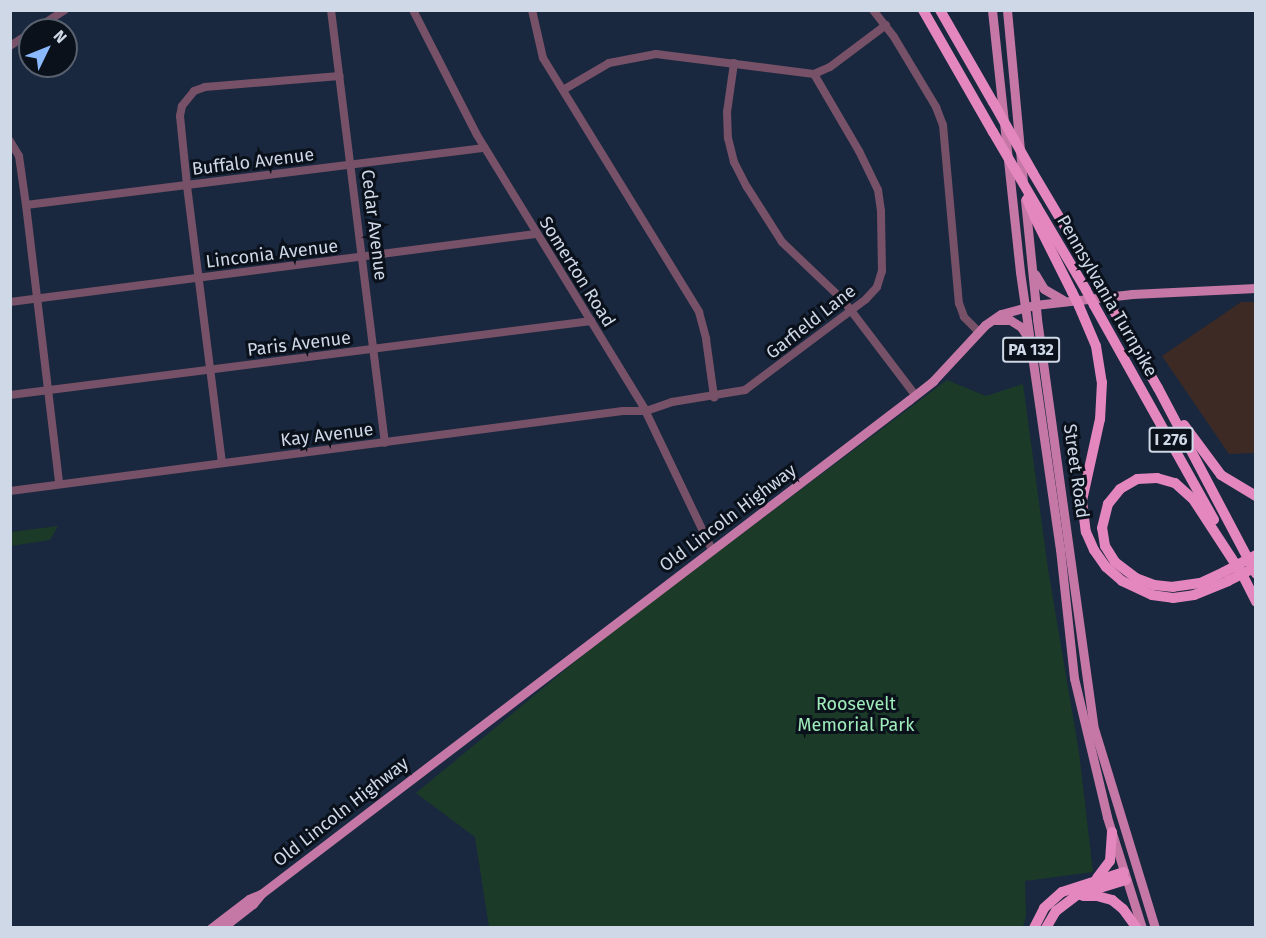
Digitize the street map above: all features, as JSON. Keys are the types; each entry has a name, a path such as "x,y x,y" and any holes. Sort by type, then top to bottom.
{"highway":[{"name":"Pennsylvania Turnpike","path":"923,10 1192,477 1256,602"},
{"name":"Pennsylvania Turnpike","path":"940,10 1158,388 1256,574"},
{"path":"1017,174 1035,218 1096,346 1102,382 1100,419 1082,501 1086,532 1094,550 1106,567 1122,581 1152,595 1173,598 1194,595 1256,555"},
{"path":"1158,388 1215,468 1228,481 1256,496"},
{"path":"1243,577 1193,499 1175,483 1157,478 1137,479 1120,489 1108,504 1102,528 1105,546 1115,561 1136,578 1154,585 1173,587 1200,583 1226,576 1256,567"},
{"path":"1092,881 1108,866 1112,832"},
{"path":"1034,927 1044,908 1055,896 1069,888 1092,881 1125,876"},
{"path":"1046,927 1056,911 1068,901 1125,876"},
{"path":"1068,901 1082,896 1104,897 1124,909 1137,927"}],"main road":[{"name":"Street Road","path":"992,10 1025,306 1060,549 1074,678 1086,735 1112,832 1142,927"},
{"name":"Street Road","path":"1007,10 1035,305 1093,725 1155,927"},
{"path":"1031,261 1037,280 1044,289 1057,299 1073,300"},
{"name":"Old Lincoln Highway","path":"222,927 253,904 261,894 933,381 987,324 1001,314 1025,306 1073,300 1132,294 1256,288"},
{"path":"987,324 998,319 1010,320 1021,327 1030,341"},
{"path":"1125,876 1137,874"},
{"name":"Old Lincoln Highway","path":"211,927 249,899 261,894"}],"street":[{"name":"Cedar Avenue","path":"331,10 385,443"},
{"name":"Somerton Road","path":"413,10 484,148 646,411 712,550"},
{"path":"532,10 540,51 699,312 706,339 714,397"},
{"path":"873,10 886,26 932,100 943,125 959,303 964,317 979,332"},
{"path":"563,90 609,63 641,56 671,54 814,74 830,67 886,26"},
{"path":"734,63 727,120 729,146 737,168 782,242 835,291 915,395"},
{"name":"Garfield Lane","path":"646,411 672,402 738,393 752,386 851,311 871,294 880,278 883,248 880,201 873,178 814,74"},
{"path":"222,463 187,185 180,116 182,106 194,91 205,87 303,77 340,76"},
{"path":"10,141 19,156 59,483"},
{"name":"Buffalo Avenue","path":"26,205 484,148"},
{"name":"Linconia Avenue","path":"10,302 536,234"},
{"name":"Paris Avenue","path":"10,395 591,321"},
{"name":"Kay Avenue","path":"10,491 624,411 646,411"}],"shaded area":[{"path":"1241,302 1255,302 1255,453 1229,454 1162,356"}],"green space":[{"name":"Roosevelt Memorial Park","path":"947,380 986,396 1023,384 1048,569 1079,752 1093,872 1025,881 1026,916 1023,927 489,927 475,837 416,793 611,632"},
{"path":"58,526 50,540 11,546 11,532"}]}
